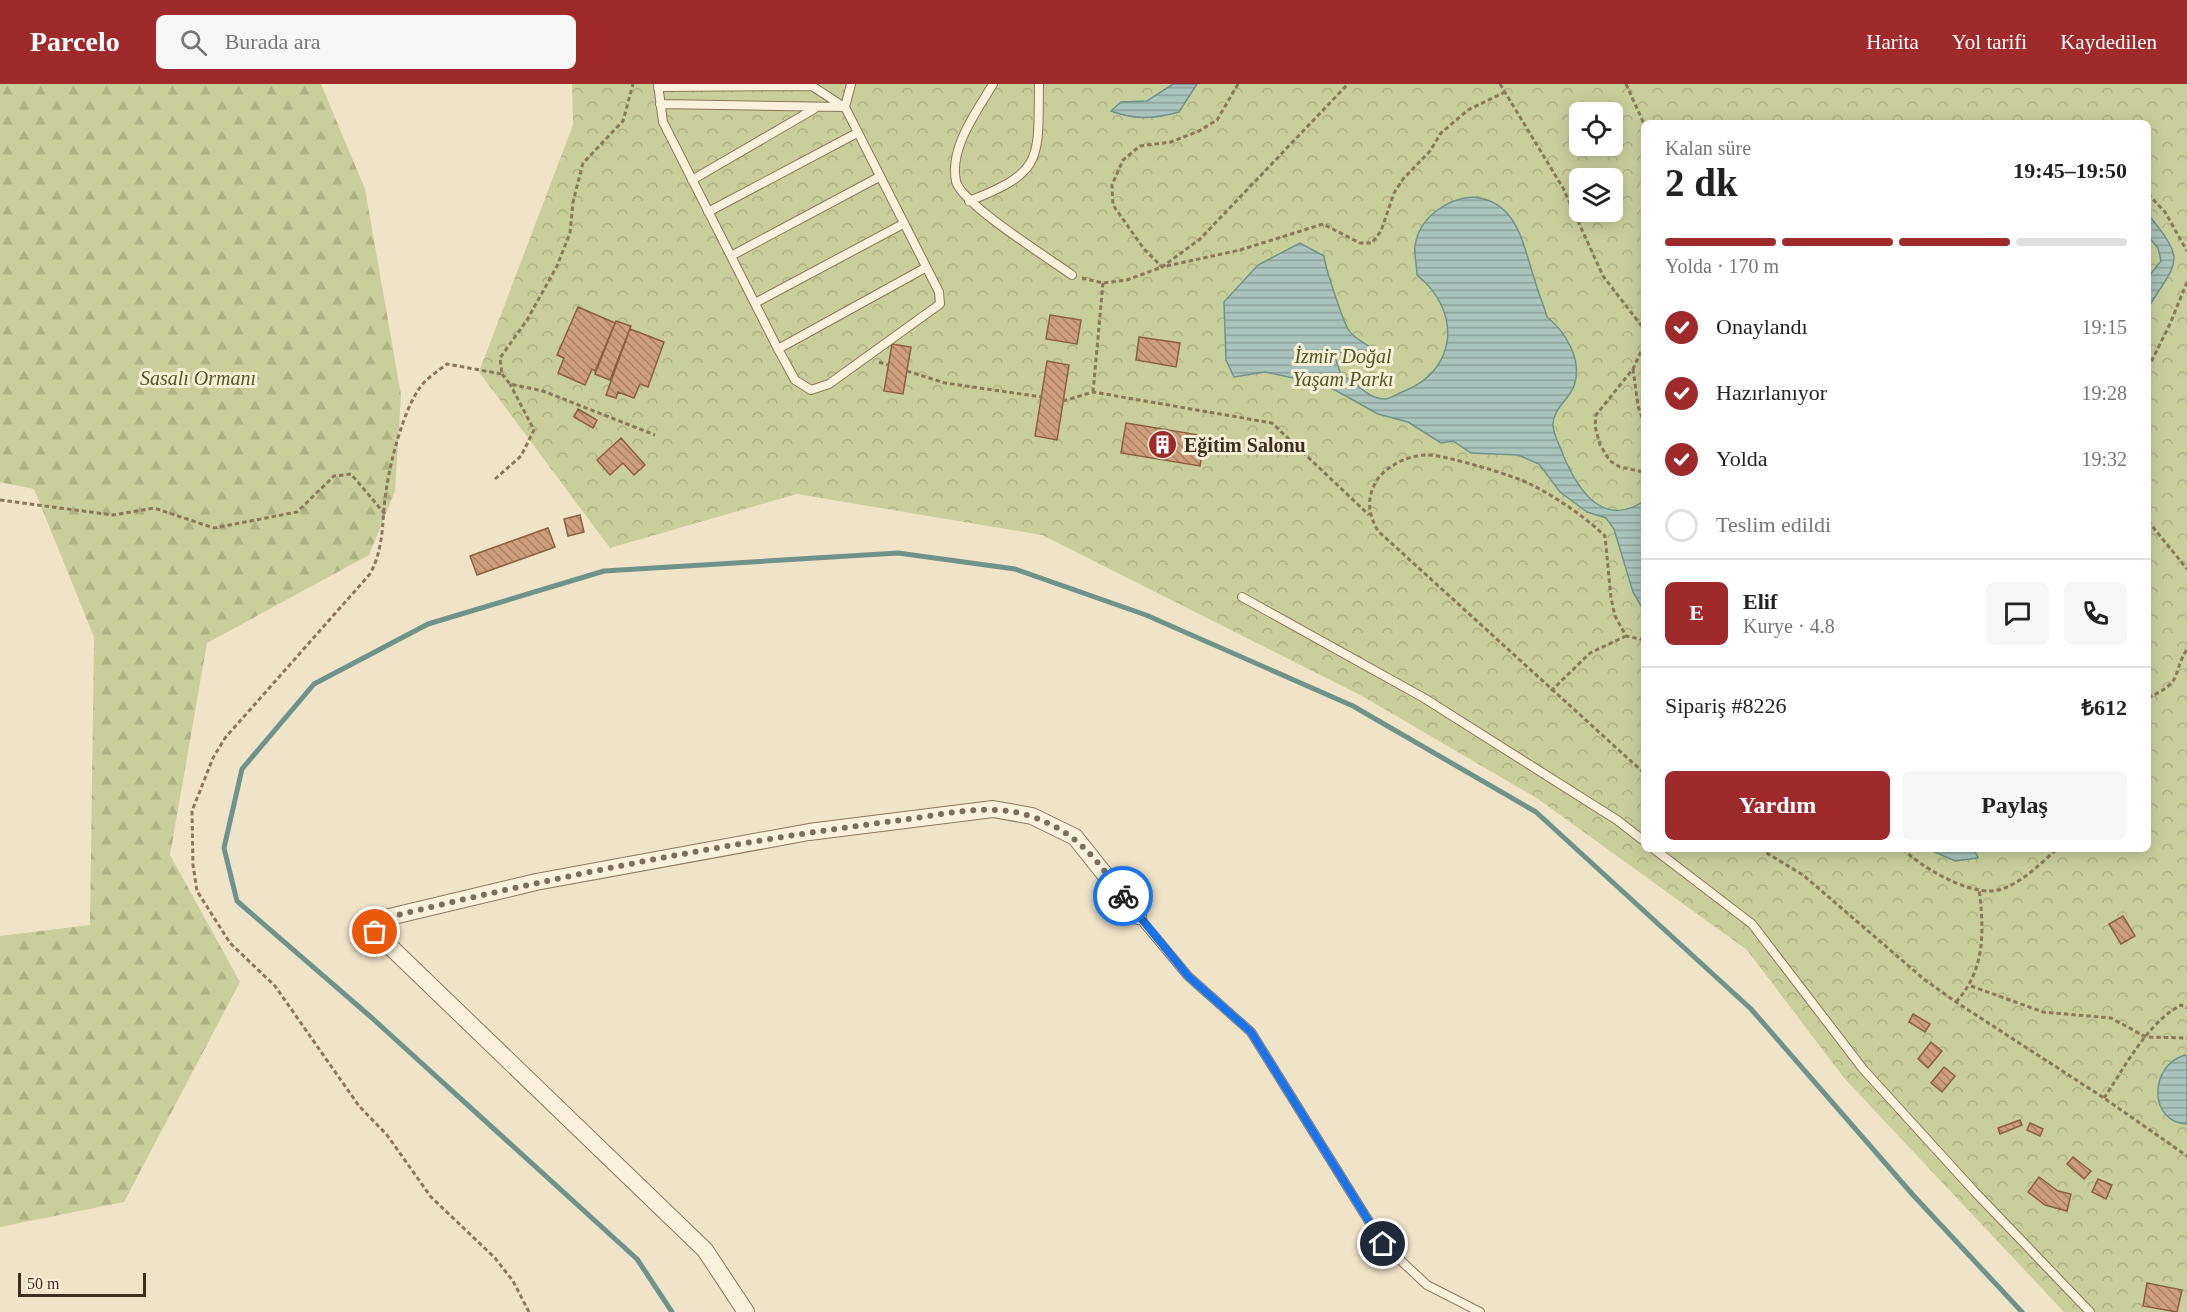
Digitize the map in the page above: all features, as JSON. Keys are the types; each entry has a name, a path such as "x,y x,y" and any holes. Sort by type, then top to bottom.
{"street":[{"path":"746,1312 705,1250 375,932 385,918 537,882 809,832 993,809 1032,816 1075,837 1138,916"}],"lane":[{"path":"845,107 851,84"},
{"path":"993,84 967,130 956,158 956,182 969,201 1072,275"},
{"path":"969,201 1003,188 1021,177 1033,160 1038,137 1039,84"},
{"path":"810,85 845,107 939,292 940,304 829,384 811,390 795,380 708,212 663,122 658,86 810,85"},
{"path":"660,104 845,107"},
{"path":"692,180 814,108"},
{"path":"708,212 857,133"},
{"path":"731,256 879,177"},
{"path":"755,303 903,224"},
{"path":"778,349 925,268"},
{"path":"1242,597 1424,698 1617,820 1641,839"},
{"path":"1658,852 1752,924 1863,1069 1974,1191 2090,1312"},
{"path":"1138,916 1188,976 1251,1032 1383,1244 1427,1285 1480,1312"}],"path":[{"path":"495,479 521,456 534,430 510,384 502,374 501,358 540,297 562,255 570,233 573,202 583,163 623,121 633,84"},
{"path":"1162,267 1144,249 1113,205 1112,185 1123,160 1140,146 1171,142 1199,131 1217,120 1238,84"},
{"path":"1162,267 1200,239 1348,84"},
{"path":"1500,84 1563,188 1603,276 1641,325"},
{"path":"1626,84 1642,120"},
{"path":"1072,275 1103,284 1126,280 1162,267 1240,250 1323,224 1360,243 1372,243 1381,231 1394,193 1403,178 1430,151 1441,134 1468,110 1505,92"},
{"path":"2151,197 2165,212 2187,250"},
{"path":"2151,362 2187,282"},
{"path":"1094,392 1103,284"},
{"path":"1641,352 1633,369 1596,415 1595,426 1600,445 1610,460 1620,467 1641,471"},
{"path":"502,374 447,364 419,388 405,421 387,485 386,514 380,557 370,574 328,625 239,720 213,758 192,811 193,865 197,891 230,943 275,986 359,1106 387,1135 431,1197 495,1258 513,1281 529,1312"},
{"path":"1633,369 1641,414"},
{"path":"907,371 945,382 1042,397"},
{"path":"510,384 543,391 655,435"},
{"path":"1063,401 1094,392 1272,423 1370,516 1378,531 1551,691 1641,769"},
{"path":"1370,516 1368,501 1378,478 1404,459 1429,455 1527,482 1548,494 1605,536 1611,598 1615,616 1626,636"},
{"path":"0,500 113,515 154,508 214,528 297,512 334,476 351,474 386,514"},
{"path":"2151,525 2187,569"},
{"path":"1551,691 1590,653 1626,636 1641,639"},
{"path":"2151,697 2168,689 2179,674 2187,649"},
{"path":"1765,852 1803,875 1925,980 2104,1098 2187,1156"},
{"path":"1907,852 1938,874 1991,891 2012,883 2034,870 2054,852"},
{"path":"1956,1002 1971,986 1982,938 1979,888"},
{"path":"1971,986 2043,1012 2111,1018 2146,1037 2187,1038"},
{"path":"2104,1098 2146,1037 2167,1012 2181,1005 2187,1008"}],"green space":[{"name":"Sasalı Ormanı","path":"0,84 321,84 365,189 401,395 395,491 369,555 207,643 170,855 240,982 124,1202 0,1227 0,936 90,925 94,637 34,489 0,482"},
{"name":"İzmir Doğal Yaşam Parkı","path":"572,84 2187,84 2187,1312 2064,1312 1844,1078 1747,950 1538,799 1362,696 1042,535 797,494 610,548 479,372 573,125"}],"water":[{"path":"1173,84 1197,84 1179,112 1145,118 1111,111 1121,102 1147,101"},
{"path":"1472,197 1487,200 1500,206 1509,215 1522,239 1547,317 1554,323 1571,348 1576,367 1574,386 1555,415 1553,426 1556,438 1577,482 1585,493 1605,508 1617,510 1630,508 1641,502 1641,606 1633,592 1614,529 1606,518 1587,512 1560,492 1539,464 1518,455 1471,453 1453,441 1441,443 1408,422 1378,414 1326,385 1265,372 1234,377 1226,360 1224,302 1258,265 1300,243 1324,256 1348,329 1370,347 1365,358 1333,351 1341,375 1372,396 1385,399 1421,382 1434,370 1443,355 1447,339 1447,322 1442,306 1432,290 1417,275 1415,246 1422,227 1435,212 1462,199"},
{"path":"2151,218 2169,242 2174,261 2166,280 2151,303 2151,273 2161,261 2158,248 2151,240"},
{"path":"1935,852 1975,852 1978,858 1955,861"},
{"path":"2187,1056 2187,1124 2174,1121 2165,1114 2160,1105 2158,1093 2159,1081 2164,1070 2173,1061"}],"building":[{"path":"578,307 615,323 595,371 592,369 585,385 558,373 564,358 557,355"},
{"path":"1050,315 1081,320 1077,344 1046,339"},
{"path":"616,321 631,326 610,380 595,374"},
{"path":"630,329 664,342 648,387 640,384 634,398 618,392 616,398 606,395"},
{"path":"1139,337 1180,343 1176,367 1136,360"},
{"path":"892,344 911,347 903,394 884,391"},
{"path":"1047,361 1069,365 1057,440 1035,436"},
{"path":"578,409 597,420 593,428 574,417"},
{"name":"Eğitim Salonu","path":"1126,423 1205,436 1200,466 1121,453"},
{"path":"621,438 645,465 634,475 623,463 610,475 597,460"},
{"path":"580,515 584,532 568,536 564,519"},
{"path":"548,528 555,547 477,575 470,556"},
{"path":"2123,916 2135,936 2121,944 2109,924"},
{"path":"1913,1014 1930,1024 1925,1032 1909,1022"},
{"path":"1931,1042 1942,1051 1928,1068 1918,1059"},
{"path":"1944,1067 1955,1076 1942,1092 1931,1083"},
{"path":"2020,1120 2022,1125 2000,1134 1998,1128"},
{"path":"2030,1123 2043,1129 2040,1136 2027,1130"},
{"path":"2073,1157 2091,1171 2084,1179 2067,1164"},
{"path":"2039,1177 2058,1191 2071,1194 2067,1211 2045,1205 2028,1192"},
{"path":"2098,1179 2112,1185 2106,1199 2092,1192"},
{"path":"2147,1283 2182,1290 2177,1312 2143,1306"}],"waterway":[{"path":"672,1312 637,1259 372,1018 237,901 224,848 242,769 314,684 428,624 604,571 898,553 1015,569 1146,615 1353,706 1536,812 1751,1009 1913,1195 2022,1312"}],"way so far":[{"path":"375,932 385,918 537,882 809,832 993,809 1032,816 1075,837 1123,896"}],"place":[{"name":"Eğitim Salonu","path":"1163,445"}],"route":[{"path":"1123,896 1188,976 1251,1032 1383,1244"}]}
